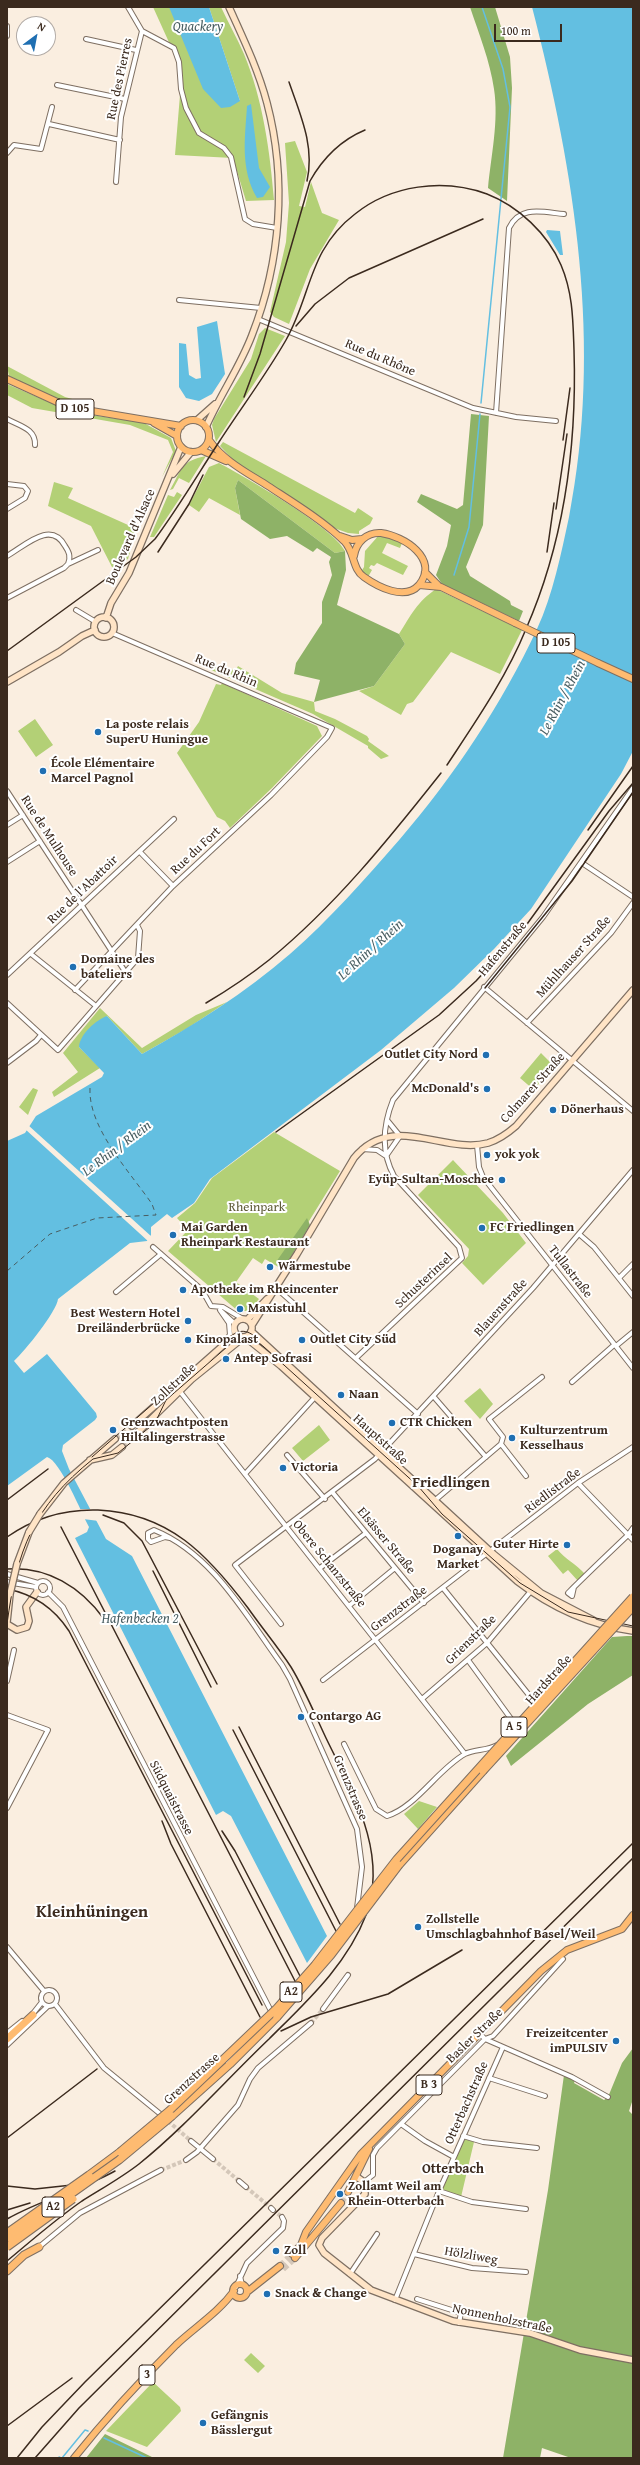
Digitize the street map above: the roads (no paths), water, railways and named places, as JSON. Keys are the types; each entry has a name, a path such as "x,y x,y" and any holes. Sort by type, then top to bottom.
{"highway":[{"name":"A 5","path":"398,1862 633,1597"},
{"name":"A 5","path":"398,1862 633,1607"},
{"name":"A2","path":"7,2240 92,2176 169,2111 277,2008 315,1965 398,1862"},
{"path":"7,2039 33,2015"},
{"name":"A2","path":"7,2233 92,2176"},
{"path":"7,2227 77,2180 92,2176"},
{"path":"7,2247 79,2194 92,2176"},
{"path":"7,2271 24,2255 39,2247"}],"main road":[{"path":"229,7 267,103 276,157 277,228 271,272 258,319 244,355 219,399 206,427 209,440 235,466"},
{"name":"D 105","path":"7,379 68,407 181,426"},
{"path":"219,399 196,420 188,421 181,426 177,436 181,447 191,452 201,450 235,466 284,496 338,536 349,546 354,556 357,569 363,577 394,592 409,591 419,584 425,572 423,557 419,552 407,544 384,534 370,534 362,539 352,540 338,536"},
{"name":"D 105","path":"148,420 177,436"},
{"path":"196,420 206,427"},
{"path":"201,450 209,440"},
{"name":"Boulevard d'Alsace","path":"106,618 111,603 129,573 181,447"},
{"name":"Boulevard d'Alsace","path":"165,486 191,452"},
{"path":"354,556 362,539"},
{"name":"D 105","path":"425,572 431,580 440,587 633,679"},
{"name":"D 105","path":"419,584 440,587"},
{"path":"106,618 113,623 112,633 104,637 95,630 96,622 106,618"},
{"path":"7,682 59,652 82,636 95,630"},
{"name":"Colmarer Straße","path":"247,1321 268,1298 354,1158 362,1150 372,1142 400,1136 477,1144 496,1140 516,1126 633,991"},
{"path":"236,1334 235,1324 247,1321 251,1331 244,1337"},
{"name":"Hauptstraße","path":"251,1331 316,1395"},
{"name":"Zollstraße","path":"137,1433 178,1389 236,1334"},
{"name":"Hauptstraße","path":"236,1334 253,1341 316,1395 531,1591 572,1615 633,1631"},
{"name":"Zollstraße","path":"132,1426 244,1337"},
{"path":"37,1587 28,1603 29,1621 23,1630 17,1630 7,1623 13,1577 26,1538 47,1503 77,1471 115,1439"},
{"path":"88,1461 112,1455 122,1447"},
{"name":"Hauptstraße","path":"489,1553 541,1593 599,1623"},
{"name":"B 3","path":"303,2246 306,2233 348,2172 372,2144 556,1957 574,1947 616,1932 626,1925 633,1915"},
{"name":"B 3","path":"348,2192 372,2144"},
{"path":"348,2172 364,2182"},
{"name":"Nonnenholzstraße","path":"364,2182 366,2191 361,2200 320,2243 324,2253 371,2290 459,2323 530,2334 580,2350 633,2360"},
{"path":"294,2256 311,2240 341,2203"},
{"name":"3","path":"74,2458 128,2394 178,2344 241,2288 258,2283 282,2267"},
{"path":"238,2297 241,2288"},
{"name":"3","path":"222,2305 238,2297 244,2297 241,2288"}],"street":[{"name":"Rue des Pierres","path":"116,182 120,140 120,117 142,31 128,7"},
{"path":"7,26 7,36"},
{"path":"142,31 174,48 179,62 181,89 186,108 199,132 224,148 231,157 245,219 253,224 277,228"},
{"path":"86,39 136,50"},
{"path":"57,85 125,99"},
{"path":"7,153 14,145 42,149 52,107"},
{"path":"49,124 120,140"},
{"path":"496,413 509,228 515,218 524,212 564,214"},
{"path":"179,300 261,308"},
{"name":"Rue du Rhône","path":"258,319 474,408 496,413 556,421"},
{"path":"7,419 33,432 36,436 35,445"},
{"path":"7,484 24,486 28,491 25,498 7,509"},
{"path":"7,556 46,534 53,533 61,538 69,553 68,564"},
{"path":"7,598 64,568 68,564 98,550"},
{"path":"76,610 96,622"},
{"name":"Rue du Rhin","path":"112,633 332,728"},
{"name":"Rue du Fort","path":"75,990 173,886 272,795 327,737 332,728"},
{"name":"Hafenstraße","path":"385,1138 386,1120 396,1096 543,917 633,788"},
{"name":"Rue de Mulhouse","path":"7,790 126,973"},
{"path":"7,825 23,815"},
{"name":"Rue de l'Abattoir","path":"7,975 174,819"},
{"path":"7,862 40,841"},
{"path":"140,852 173,886"},
{"path":"582,863 633,897"},
{"name":"Mühlhauser Straße","path":"527,1023 611,934 633,903"},
{"path":"7,1004 58,1050 138,958 140,952 140,930 137,925"},
{"path":"31,954 96,1006"},
{"path":"484,987 633,1111"},
{"path":"7,1063 36,1041 40,1035"},
{"path":"362,1150 377,1150 386,1156 400,1136 386,1120"},
{"name":"Schusterinsel","path":"356,1358 462,1258 459,1247 394,1176 386,1156 385,1138"},
{"name":"Tullastraße","path":"477,1144 483,1177 633,1368"},
{"name":"Blauenstraße","path":"281,1624 235,1565 333,1493 381,1454 552,1265 633,1170"},
{"path":"579,1234 594,1247 633,1296"},
{"path":"153,1248 202,1290 213,1306 220,1310 235,1324"},
{"path":"116,1292 161,1254"},
{"path":"619,1278 633,1264"},
{"path":"275,1287 418,1414"},
{"path":"213,1306 223,1307 247,1321"},
{"path":"220,1310 230,1326 230,1335 222,1347"},
{"path":"572,1382 633,1332"},
{"path":"433,1502 501,1444 503,1437 489,1419 542,1378"},
{"name":"Obere Schanzstraße","path":"178,1389 377,1639 465,1754"},
{"path":"245,1474 316,1395"},
{"path":"434,1397 486,1457"},
{"path":"501,1444 526,1476"},
{"name":"Riedlistraße","path":"489,1553 578,1483 633,1447"},
{"path":"287,1455 325,1499"},
{"path":"578,1483 633,1540"},
{"name":"Elsässer Straße","path":"333,1493 424,1603"},
{"path":"574,1587 628,1535 633,1528"},
{"name":"Grenzstrasse","path":"164,2117 274,2016 323,1961 352,1921 358,1906 362,1878 362,1856 357,1829 347,1802 282,1664 215,1574 192,1553 170,1538 153,1530 148,1533 148,1539 151,1542 163,1538 170,1538"},
{"path":"320,1568 366,1532"},
{"name":"Grenzstraße","path":"323,1680 489,1553"},
{"path":"350,1605 395,1568"},
{"path":"7,1574 37,1587 43,1595 48,1592"},
{"path":"7,1582 37,1587"},
{"name":"Südquaistrasse","path":"37,1587 47,1583 48,1592 63,1607 274,2016"},
{"path":"443,1588 538,1707"},
{"name":"Grienstraße","path":"422,1699 487,1643 531,1591"},
{"name":"Hardstraße","path":"344,1744 376,1809 383,1815 393,1814 465,1754 492,1748 513,1735 593,1646 598,1636 599,1623"},
{"path":"7,1681 14,1650"},
{"path":"468,1660 518,1729"},
{"path":"7,1715 48,1730 7,1808"},
{"path":"7,1947 44,1991"},
{"name":"Basler Straße","path":"364,2182 373,2175 374,2152 485,2039 493,2036 563,1959"},
{"path":"323,2009 348,1975"},
{"path":"7,2045 48,2006 55,2004 58,1998 55,1992 51,1990 44,1991"},
{"path":"7,2033 33,2015 42,2002 41,1997 44,1991"},
{"path":"42,2002 48,2006"},
{"path":"55,2004 104,2068 168,2121"},
{"path":"186,2160 200,2148 238,2105 250,2079 258,2068 311,2023"},
{"path":"480,2034 485,2039 572,2077 608,2098"},
{"name":"Otterbachstraße","path":"395,2300 439,2191 503,2047"},
{"path":"489,2078 545,2096"},
{"path":"401,2124 425,2141 454,2157"},
{"path":"464,2136 482,2142 537,2148"},
{"path":"191,2141 213,2159"},
{"path":"39,2247 84,2211 161,2170"},
{"path":"239,2181 246,2187"},
{"path":"439,2191 472,2202 526,2209"},
{"path":"241,2288 240,2275 250,2260 283,2228 285,2223 282,2217"},
{"path":"350,2274 377,2234"},
{"name":"Hölzliweg","path":"414,2254 472,2268 526,2272"},
{"name":"Nonnenholzstraße","path":"417,2299 461,2313 459,2323"}],"water":[{"name":"Quackery","path":"169,7 209,7 240,101 230,107 221,108 203,89"},
{"path":"532,7 633,7 633,751 621,774 531,909 494,949 454,988 381,1050 210,1179 194,1203 172,1218 167,1214 151,1227 151,1235 147,1241 130,1243 58,1299 47,1321 14,1361 24,1373 47,1354 96,1413 97,1417 95,1420 63,1445 62,1451 69,1469 106,1539 132,1556 327,1936 307,1963 231,1816 223,1811 216,1815 75,1538 87,1532 89,1527 58,1467 47,1457 7,1486 7,1141 25,1133 36,1116 102,1077 104,1073 79,1047 82,1037 89,1028 98,1021 107,1016 142,1054 181,1032 237,995 290,954 319,927 400,839 458,765 493,712 537,629 548,602 560,559 569,517 579,453 584,389 584,324 572,196 561,133"},
{"path":"251,104 259,168 270,187 263,197 257,198 248,176 245,153 247,106"},
{"path":"547,230 560,231 563,255 560,255 546,232"},
{"path":"217,321 225,374 212,394 199,401 186,398 179,387 179,343 186,344 189,375 196,379 201,378 197,327"}],"waterway":[{"path":"481,403 510,107 503,69 482,7"},
{"path":"454,575 469,527 480,414"},
{"name":"Otterbach","path":"62,2458 85,2430 88,2431"},
{"name":"Otterbach","path":"104,2438 147,2458"}],"tunnel":[{"path":"115,1439 132,1426"},
{"path":"122,1447 137,1433"},
{"path":"311,2023 323,2009"},
{"path":"168,2121 191,2141"},
{"path":"213,2159 239,2181"},
{"path":"161,2170 186,2160"},
{"path":"246,2187 271,2208"},
{"path":"341,2203 348,2192"},
{"path":"273,2210 282,2217"},
{"path":"280,2266 292,2254"},
{"path":"283,2269 295,2258"}],"tram line":[{"path":"226,1340 234,1334 242,1331 250,1333 258,1339"},
{"path":"7,1624 16,1574 23,1552 31,1532 42,1513 56,1495 72,1477 93,1459 118,1453 150,1427 156,1421 166,1400 235,1340 239,1338 246,1338 254,1340 264,1347 418,1486 442,1514 520,1583 568,1612 633,1626"},
{"path":"92,1457 170,1389"}],"railway":[{"path":"289,82 302,118 308,143 309,168 307,181"},
{"path":"244,397 260,354 310,181 327,157 340,144 365,130"},
{"path":"7,651 136,557 155,539 262,379 286,340 295,323 319,258 328,242 340,228 355,214 369,204 385,196 401,191 418,187 435,186 453,186 470,189 499,199 531,222 548,243 561,265 568,286 573,318 573,421 570,457 559,528 539,596 518,647 500,682 447,765"},
{"path":"296,326 315,304 349,278 483,219"},
{"path":"563,440 570,388"},
{"path":"556,509 567,434"},
{"path":"158,552 189,504 203,475"},
{"path":"547,552 554,503"},
{"path":"588,830 633,766"},
{"path":"206,1003 238,983 269,960 316,917 381,847 441,773"},
{"path":"276,1132 439,1015 476,981 522,931 609,811 633,783"},
{"path":"485,988 572,881 633,792"},
{"path":"7,1500 48,1469"},
{"path":"7,1537 17,1530 50,1516 74,1511 98,1510 123,1513 146,1519 166,1528 185,1540 202,1554 248,1608 281,1652 296,1676 310,1702 356,1801 370,1846 373,1869 372,1892 366,1915 358,1933 337,1966 311,1997 173,2135 156,2150 125,2174 72,2208 7,2261"},
{"path":"103,1515 124,1523 142,1541 217,1684"},
{"path":"61,1527 295,1981"},
{"path":"7,1569 36,1571 62,1581 85,1597 104,1619"},
{"path":"153,1571 211,1687"},
{"path":"7,1589 26,1594 42,1603 57,1615 69,1631 262,2005"},
{"path":"239,1727 340,1924"},
{"path":"233,1730 336,1931"},
{"path":"162,1821 171,1844 260,2017"},
{"path":"222,1831 235,1851 300,1976"},
{"path":"17,2458 42,2427 85,2382 633,1843"},
{"path":"35,2458 79,2408 633,1858"},
{"path":"281,2031 311,2017 388,1994 462,1950"},
{"path":"7,2138 97,2069"},
{"path":"7,2219 34,2206 89,2184 115,2171"},
{"path":"7,2186 35,2189 72,2185"},
{"path":"7,2210 30,2203"},
{"path":"7,2426 72,2378"}],"place":[{"name":"La poste relais SuperU Huningue","path":"98,732"},
{"name":"École Elémentaire Marcel Pagnol","path":"43,771"},
{"name":"Domaine des bateliers","path":"73,967"},
{"name":"Outlet City Nord","path":"486,1055"},
{"name":"McDonald's","path":"487,1089"},
{"name":"Dönerhaus","path":"553,1110"},
{"name":"yok yok","path":"487,1155"},
{"name":"Eyüp-Sultan-Moschee","path":"502,1180"},
{"name":"FC Friedlingen","path":"482,1228"},
{"name":"Mai Garden Rheinpark Restaurant","path":"173,1235"},
{"name":"Wärmestube","path":"270,1267"},
{"name":"Apotheke im Rheincenter","path":"183,1290"},
{"name":"Maxistuhl","path":"240,1309"},
{"name":"Best Western Hotel Dreiländerbrücke","path":"188,1321"},
{"name":"Kinopalast","path":"188,1340"},
{"name":"Outlet City Süd","path":"302,1340"},
{"name":"Antep Sofrasi","path":"226,1359"},
{"name":"Naan","path":"341,1395"},
{"name":"CTR Chicken","path":"392,1423"},
{"name":"Grenzwachtposten Hiltalingerstrasse","path":"113,1430"},
{"name":"Kulturzentrum Kesselhaus","path":"512,1438"},
{"name":"Victoria","path":"283,1468"},
{"name":"Doganay Market","path":"458,1536"},
{"name":"Guter Hirte","path":"567,1545"},
{"name":"Contargo AG","path":"301,1717"},
{"name":"Zollstelle Umschlagbahnhof Basel/Weil","path":"418,1927"},
{"name":"Freizeitcenter imPULSIV","path":"616,2041"},
{"name":"Zollamt Weil am Rhein-Otterbach","path":"340,2194"},
{"name":"Zoll","path":"276,2251"},
{"name":"Snack & Change","path":"267,2294"},
{"name":"Gefängnis Bässlergut","path":"203,2423"}],"district":[{"name":"Friedlingen","path":"451,1483"},
{"name":"Kleinhüningen","path":"92,1913"},
{"name":"Otterbach","path":"453,2169"}],"water label":[{"name":"Le Rhin / Rhein","path":"563,698"},
{"name":"Le Rhin / Rhein","path":"371,950"},
{"name":"Le Rhin / Rhein","path":"117,1149"},
{"name":"Hafenbecken 2","path":"140,1619"}],"park label":[{"name":"Rheinpark","path":"257,1208"}]}
